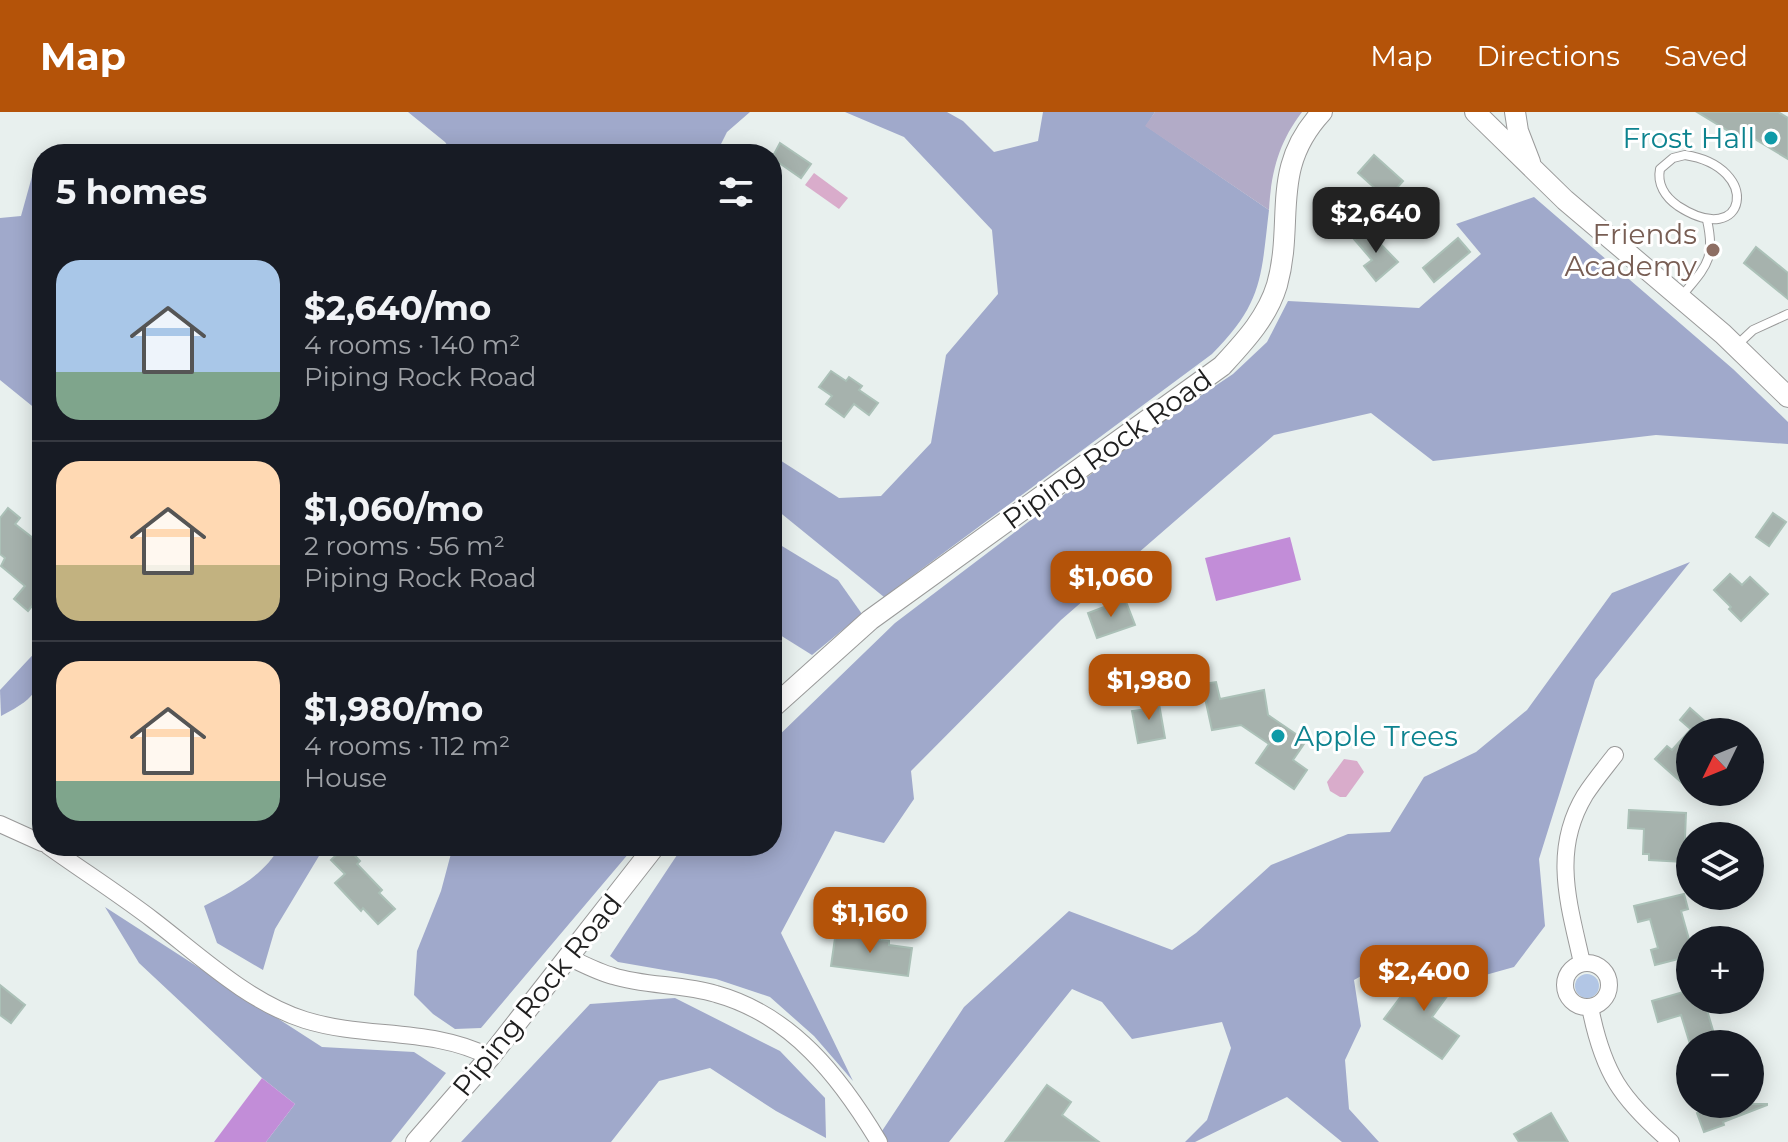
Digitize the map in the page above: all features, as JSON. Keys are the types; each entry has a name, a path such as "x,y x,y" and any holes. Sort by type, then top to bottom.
{"street":[{"name":"Piping Rock Road","path":"782,699 870,620 1222,366 1254,332 1276,288 1285,241 1284,202 1297,146 1322,112"},
{"path":"1475,112 1565,200 1736,346 1788,397"},
{"path":"1515,112 1518,131 1533,170"},
{"path":"1582,963 1564,883 1567,847 1586,794 1615,755"},
{"path":"0,824 32,838"},
{"path":"63,856 267,1004 306,1021 466,1045 490,1057"},
{"name":"Piping Rock Road","path":"416,1142 490,1057 647,856"},
{"path":"568,957 615,977 717,994 760,1011 781,1024 812,1052 849,1094 879,1142"},
{"path":"1582,963 1599,966 1608,976 1609,989 1603,1001 1590,1007 1576,1004 1566,993 1566,978 1575,966 1582,963"},
{"path":"1590,1007 1598,1043 1611,1075 1629,1103 1671,1142"}],"lane":[{"path":"1685,155 1697,157 1729,175 1739,196 1737,206 1720,219 1707,220 1696,217 1665,193 1659,174 1665,163 1685,155"},
{"path":"1680,298 1711,255 1712,241 1707,220"},
{"path":"1736,346 1753,330 1788,314"}],"shaded area":[{"path":"408,112 750,112 727,132 721,144 445,142"},
{"path":"845,112 947,112 963,121 994,152 1038,141 1043,112 1155,112 1146,126 1269,210 1257,288 1241,319 1212,354 884,597 782,514 782,461 839,498 881,496 931,443 946,355 998,294 992,230 904,137"},
{"path":"1155,112 1302,112 1287,135 1278,158 1269,210 1145,126"},
{"path":"814,173 848,198 839,209 805,185"},
{"path":"32,176 32,406 0,380 0,218 21,216"},
{"path":"1534,197 1733,369 1788,422 1788,444 1656,435 1433,461 1371,413 1274,435 1061,620 911,771 914,799 884,843 835,831 781,933 853,1081 814,1036 770,997 716,979 618,962 610,956 676,856 782,856 782,732 895,623 1148,431 1233,374 1267,342 1288,301 1419,308 1481,254 1456,224"},
{"path":"1290,537 1301,580 1216,601 1205,558"},
{"path":"782,546 838,580 862,614 812,655 782,636"},
{"path":"1690,562 1595,680 1539,859 1545,926 1514,967 1464,981 1430,951 1392,959 1354,980 1361,1026 1345,1060 1349,1109 1379,1142 1342,1142 1287,1097 1195,1142 1185,1142 1207,1120 1231,1048 1222,1022 1132,1039 1102,1002 1072,989 949,1142 888,1142 882,1131 964,1007 1069,911 1172,950 1196,933 1271,865 1348,834 1390,832 1424,777 1476,752 1527,710 1612,593"},
{"path":"32,656 31,696 1,716 0,690"},
{"path":"1344,759 1357,761 1364,772 1346,797 1340,797 1330,791 1327,782"},
{"path":"319,856 275,929 263,970 217,943 204,906 257,874 273,857"},
{"path":"450,856 627,856 481,1028 455,1029 433,1014 414,995 417,951 441,891"},
{"path":"910,901 925,903 921,930 914,932 907,928"},
{"path":"105,907 322,1047 414,1052 446,1073 391,1142 266,1142 295,1104 262,1078 139,963"},
{"path":"1587,974 1596,977 1599,986 1596,995 1587,998 1578,995 1575,986 1578,977"},
{"path":"675,998 780,1051 825,1098 826,1138 776,1111 710,1068 659,1081 611,1142 461,1142 590,1004"},
{"path":"262,1078 295,1104 266,1142 214,1142"}],"building":[{"name":"Frost Hall","path":"1697,112 1778,112 1788,118 1788,159 1748,135 1745,141"},
{"path":"782,144 811,164 801,178 782,165"},
{"path":"1374,155 1403,181 1387,199 1358,173"},
{"path":"1366,229 1398,262 1376,281 1364,266 1372,260 1354,239"},
{"path":"1458,238 1470,252 1434,282 1423,268"},
{"path":"1756,247 1788,273 1788,299 1744,263"},
{"path":"831,371 846,381 849,377 862,386 859,390 878,403 869,415 854,404 844,417 826,404 832,396 819,387"},
{"path":"8,508 20,518 15,524 32,537 32,606 28,611 14,599 25,586 1,566 5,558 0,554 0,518"},
{"path":"1773,513 1786,522 1769,546 1756,537"},
{"path":"1730,574 1742,585 1750,577 1768,594 1741,621 1714,590"},
{"path":"1125,599 1135,625 1097,638 1088,613"},
{"name":"Apple Trees","path":"1216,682 1220,699 1264,690 1268,715 1306,741 1293,760 1307,770 1294,789 1256,763 1269,744 1241,725 1212,730 1202,684"},
{"path":"1158,698 1165,738 1138,743 1132,711 1147,709 1146,700"},
{"path":"1690,708 1701,718 1682,718"},
{"path":"1667,746 1672,750 1676,746 1676,778 1655,759"},
{"path":"1629,810 1686,813 1686,822 1676,822 1676,862 1649,860 1649,854 1643,854 1644,829 1628,828"},
{"path":"335,856 355,856 360,861 357,864 395,909 378,924 363,908 361,911 335,883 345,874 331,860"},
{"path":"1676,896 1676,910 1684,910 1681,911 1685,926 1676,926 1676,960 1655,965 1651,950 1658,948 1650,919 1638,922 1634,906"},
{"path":"838,932 880,938 889,941 889,945 912,948 908,976 831,966"},
{"path":"1423,967 1453,988 1432,1017 1459,1036 1442,1059 1384,1019"},
{"path":"0,985 25,1005 11,1023 0,1015"},
{"path":"1676,994 1676,1014 1708,1014 1713,1030 1686,1030 1681,1015 1658,1022 1652,1001"},
{"path":"1047,1085 1071,1102 1062,1115 1099,1142 1005,1142"},
{"path":"1551,1113 1568,1142 1519,1142 1514,1134"},
{"path":"1699,1118 1733,1118 1723,1122 1724,1125 1704,1132"}],"place":[{"name":"Frost Hall","path":"1771,138"},
{"name":"Friends Academy","path":"1713,250"},
{"name":"Apple Trees","path":"1278,736"}]}
